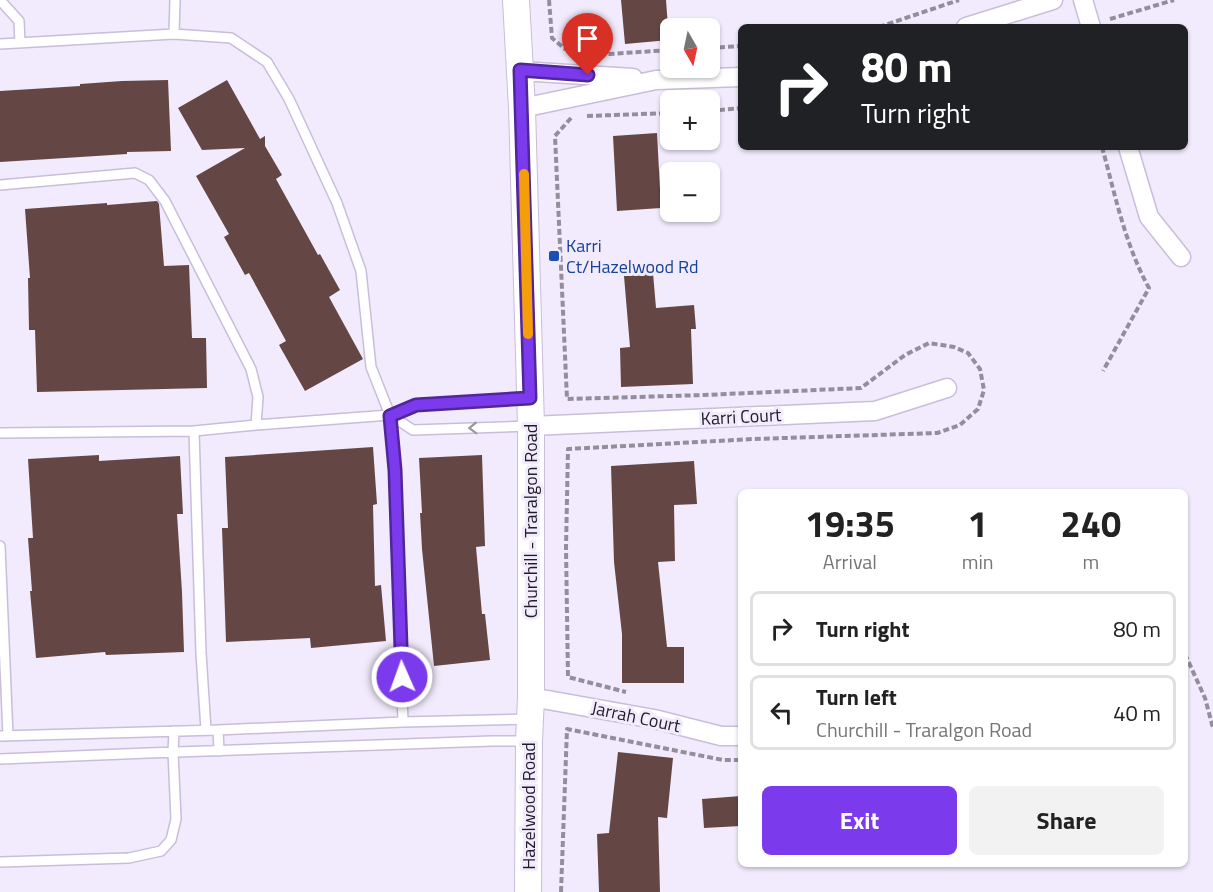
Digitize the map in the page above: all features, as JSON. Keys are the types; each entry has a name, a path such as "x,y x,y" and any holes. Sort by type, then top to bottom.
{"main road":[{"path":"516,0 522,108"},
{"name":"Churchill - Traralgon Road","path":"522,108 531,426 530,719"},
{"name":"Hazelwood Road","path":"528,892 530,719"}],"street":[{"path":"1083,0 1090,24"},
{"path":"975,24 1048,1"},
{"path":"520,70 656,80 738,77"},
{"path":"522,108 656,80"},
{"path":"1129,150 1149,217 1181,257"},
{"name":"Karri Court","path":"531,426 875,411 947,388"},
{"name":"Jarrah Court","path":"530,719 654,719 722,736 738,736"}],"lane":[{"path":"0,0 19,21 20,43"},
{"path":"174,34 175,0"},
{"path":"0,44 174,34 231,38 267,62 289,99 337,203 361,271 371,367 390,416 395,470 403,722"},
{"path":"0,185 135,173 149,180 165,201 251,369 258,397 256,425"},
{"path":"0,433 194,431 390,416 416,405 530,398"},
{"path":"390,416 413,430 531,426"},
{"path":"194,431 201,653 206,730"},
{"path":"0,546 4,736 530,719"},
{"path":"0,759 492,741 530,719"},
{"path":"218,730 219,751"},
{"path":"0,862 129,858 161,851 171,840 176,819 174,731"},
{"path":"148,732 148,753"}],"path":[{"path":"549,0 552,38 565,49 609,54 660,51"},
{"path":"888,24 959,0"},
{"path":"1110,19 1174,0"},
{"path":"720,47 738,46"},
{"path":"720,110 738,108"},
{"path":"583,117 660,113"},
{"path":"572,117 555,136 567,399 861,388 905,355 929,344 954,347 968,353 980,369 984,390 978,409 960,425 937,433 568,449 566,548 568,677 636,694"},
{"path":"1103,150 1127,235 1139,269 1149,288 1103,371"},
{"path":"1188,661 1205,698 1213,728"},
{"path":"561,892 567,729 723,760 738,760"}],"building":[{"path":"621,0 666,0 667,18 660,18 660,41 625,44"},
{"path":"168,80 171,151 127,152 127,154 0,162 0,91 122,81"},
{"path":"227,80 260,139 265,136 265,146 282,175 276,179 340,290 329,297 363,359 305,391 279,345 286,341 249,273 245,275 224,237 229,234 196,176 245,148 202,150 178,108"},
{"path":"657,133 660,208 617,211 613,136"},
{"path":"157,201 164,266 189,265 192,338 206,338 207,388 37,392 35,330 29,330 28,278 30,278 25,209"},
{"path":"653,273 656,308 694,305 696,329 691,329 693,384 621,387 620,348 630,347 624,276"},
{"path":"373,447 377,504 373,505 375,586 381,585 386,641 311,648 310,638 226,642 222,528 228,528 225,457"},
{"path":"99,455 99,461 180,456 183,514 177,514 184,652 106,655 105,652 36,658 30,591 32,591 28,538 33,538 28,459"},
{"path":"482,455 485,546 476,547 482,614 485,614 490,660 434,666 422,549 419,458"},
{"path":"694,461 697,504 674,505 675,561 658,562 667,647 684,647 684,683 622,683 622,634 614,562 611,466"},
{"path":"618,752 673,758 667,818 658,817 660,892 599,892 597,834 609,833"},
{"path":"738,796 738,826 704,828 702,799"}],"slow traffic":[{"path":"524,174 528,334"}],"place":[{"name":"Karri Ct/Hazelwood Rd","path":"554,256"}],"route":[{"path":"402,677 395,470 390,416 416,405 530,398 520,70 588,75"}]}
